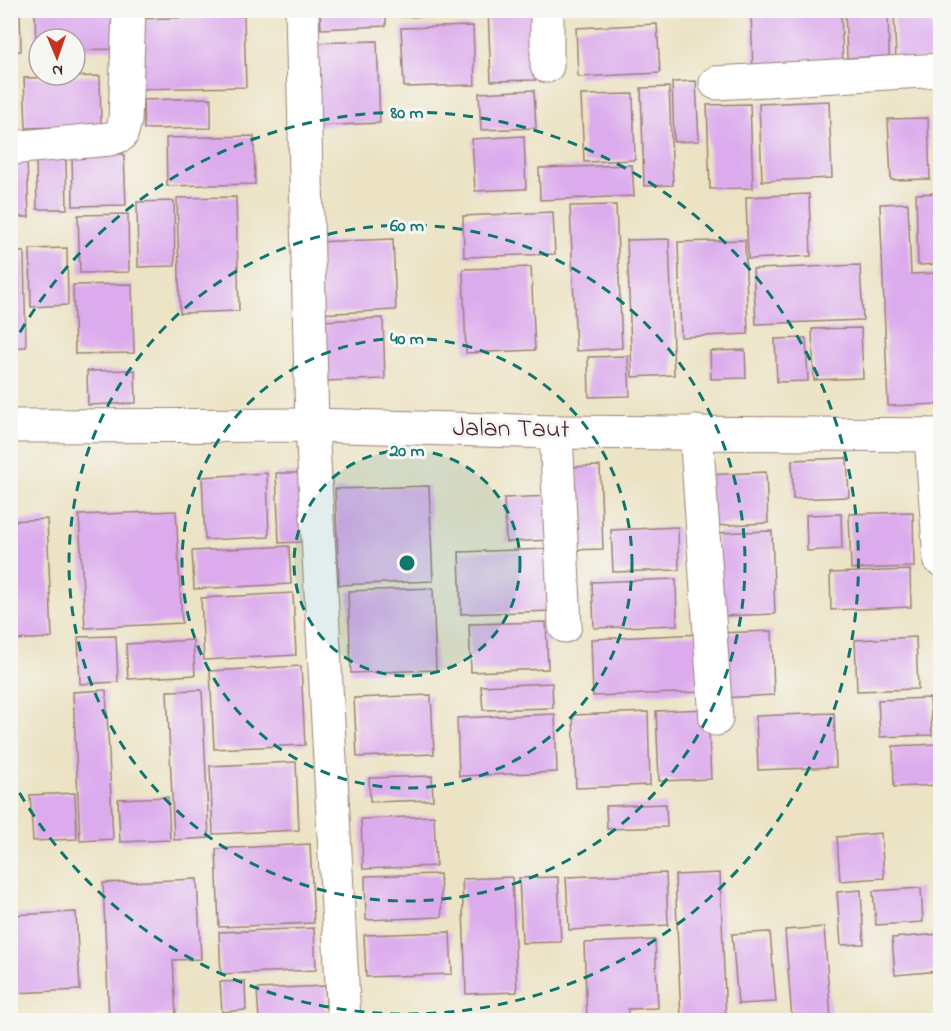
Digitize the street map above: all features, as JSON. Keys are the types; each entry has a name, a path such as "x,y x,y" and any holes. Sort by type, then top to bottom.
{"street":[{"path":"10,148 110,139 121,135 125,121 129,10"},
{"path":"302,10 312,425 344,1020"},
{"path":"547,10 547,66"},
{"path":"716,83 940,70"},
{"name":"Jalan Taut","path":"10,426 312,425 556,432 936,436"},
{"path":"556,432 565,626"},
{"path":"696,432 716,719"},
{"path":"936,436 940,559"}],"building":[{"path":"10,10 20,10 21,51 10,52"},
{"path":"35,10 116,10 117,49 87,50 87,27 35,27"},
{"path":"320,10 386,10 386,26 321,29"},
{"path":"400,10 469,10 469,15 400,17"},
{"path":"488,10 533,10 535,80 491,81"},
{"path":"751,10 841,10 843,69 753,73"},
{"path":"845,10 888,10 889,56 847,58"},
{"path":"894,10 933,10 935,58 896,60"},
{"path":"244,16 246,87 134,89 132,19"},
{"path":"657,24 660,73 578,77 576,28"},
{"path":"473,26 475,85 404,87 401,28"},
{"path":"377,41 380,123 316,126 312,43"},
{"path":"10,63 15,63 17,129 10,129"},
{"path":"87,76 100,76 101,126 26,128 24,78 27,78 27,87 87,87"},
{"path":"696,81 699,141 674,142 672,82"},
{"path":"669,87 673,185 644,186 641,88"},
{"path":"534,90 536,128 481,130 479,93"},
{"path":"633,94 635,160 584,162 581,95"},
{"path":"211,98 211,128 144,129 143,100"},
{"path":"829,101 832,178 762,181 759,104"},
{"path":"750,104 753,188 710,189 707,105"},
{"path":"928,118 930,179 891,180 888,119"},
{"path":"254,136 255,184 167,186 166,138"},
{"path":"524,136 526,189 475,191 472,139"},
{"path":"72,154 124,154 126,205 73,206"},
{"path":"27,160 29,217 10,217 10,161"},
{"path":"66,160 67,209 37,209 36,161"},
{"path":"632,165 634,196 540,200 539,168"},
{"path":"940,193 940,264 918,265 916,194"},
{"path":"809,194 811,256 748,259 746,197"},
{"path":"236,197 239,311 180,313 177,198"},
{"path":"174,201 175,266 138,267 137,202"},
{"path":"908,203 911,274 940,273 940,404 888,406 880,204"},
{"path":"616,205 622,348 576,351 570,206"},
{"path":"553,212 555,254 464,257 463,216"},
{"path":"128,214 129,272 80,273 78,215"},
{"path":"393,239 396,310 317,314 314,242"},
{"path":"669,239 674,375 632,377 627,240"},
{"path":"745,240 748,334 681,337 678,242"},
{"path":"67,248 68,305 31,307 30,249"},
{"path":"10,252 24,252 26,347 10,348"},
{"path":"860,265 863,320 756,324 753,269"},
{"path":"531,267 535,350 466,353 463,269"},
{"path":"132,284 134,353 75,354 73,285"},
{"path":"383,318 385,379 323,381 320,321"},
{"path":"861,328 863,378 814,380 812,329"},
{"path":"806,338 808,381 777,382 775,339"},
{"path":"745,350 746,378 711,379 710,351"},
{"path":"628,356 630,396 589,397 588,357"},
{"path":"135,370 136,403 88,405 87,371"},
{"path":"847,458 849,497 793,499 792,460"},
{"path":"600,466 603,549 567,550 564,467"},
{"path":"766,472 768,523 708,526 706,475"},
{"path":"267,473 269,537 205,540 202,477"},
{"path":"276,473 299,473 302,542 279,543"},
{"path":"429,486 433,581 339,585 335,489"},
{"path":"551,496 552,540 506,542 504,498"},
{"path":"176,511 182,623 85,628 79,515"},
{"path":"913,512 914,567 851,569 849,514"},
{"path":"841,514 842,549 807,551 806,515"},
{"path":"47,519 52,638 10,640 10,521"},
{"path":"678,527 679,570 613,572 611,530"},
{"path":"772,531 775,614 721,616 717,533"},
{"path":"289,546 291,584 194,589 192,551"},
{"path":"550,549 552,611 461,614 459,552"},
{"path":"910,570 911,607 831,610 830,573"},
{"path":"676,579 677,625 594,628 592,582"},
{"path":"433,588 436,670 351,673 348,591"},
{"path":"293,593 296,655 204,660 201,598"},
{"path":"546,622 548,669 471,672 469,624"},
{"path":"772,631 774,695 722,698 719,633"},
{"path":"702,634 704,692 593,696 591,639"},
{"path":"116,636 118,682 80,684 78,637"},
{"path":"916,637 918,689 857,691 855,640"},
{"path":"193,640 195,675 128,679 126,644"},
{"path":"301,666 305,745 214,749 210,671"},
{"path":"552,683 553,708 483,710 481,686"},
{"path":"106,690 113,839 80,841 73,692"},
{"path":"202,690 209,838 174,840 167,691"},
{"path":"431,695 434,754 357,757 354,698"},
{"path":"930,698 932,735 880,737 878,700"},
{"path":"708,709 711,779 659,781 656,711"},
{"path":"648,712 650,785 576,788 573,715"},
{"path":"834,713 836,767 758,770 756,716"},
{"path":"555,714 557,772 459,776 457,718"},
{"path":"938,744 940,785 894,787 893,746"},
{"path":"296,762 299,830 213,834 210,766"},
{"path":"432,776 433,800 370,802 369,778"},
{"path":"75,793 77,839 33,841 30,795"},
{"path":"168,797 170,840 120,842 118,799"},
{"path":"666,804 667,827 607,829 606,806"},
{"path":"434,816 436,866 363,869 361,819"},
{"path":"881,833 884,878 840,881 837,837"},
{"path":"310,844 314,923 219,927 216,849"},
{"path":"666,873 668,925 569,930 566,877"},
{"path":"720,873 726,1020 681,1020 675,875"},
{"path":"440,874 442,917 366,920 365,876"},
{"path":"512,877 517,992 466,994 462,879"},
{"path":"558,877 561,942 522,943 519,878"},
{"path":"197,879 201,959 173,960 176,1015 109,1019 103,883"},
{"path":"921,888 923,922 876,925 873,891"},
{"path":"861,890 864,944 841,945 837,892"},
{"path":"76,912 80,990 13,993 13,979 10,979 10,915"},
{"path":"824,927 831,1020 792,1020 785,930"},
{"path":"314,928 316,970 221,974 219,932"},
{"path":"450,932 452,974 366,977 364,935"},
{"path":"770,932 776,1002 738,1004 732,934"},
{"path":"940,934 940,971 895,975 892,938"},
{"path":"655,940 658,1008 628,1009 628,1020 587,1020 584,943"},
{"path":"245,981 246,1010 222,1012 220,982"},
{"path":"325,986 327,1020 259,1020 257,989"}]}
